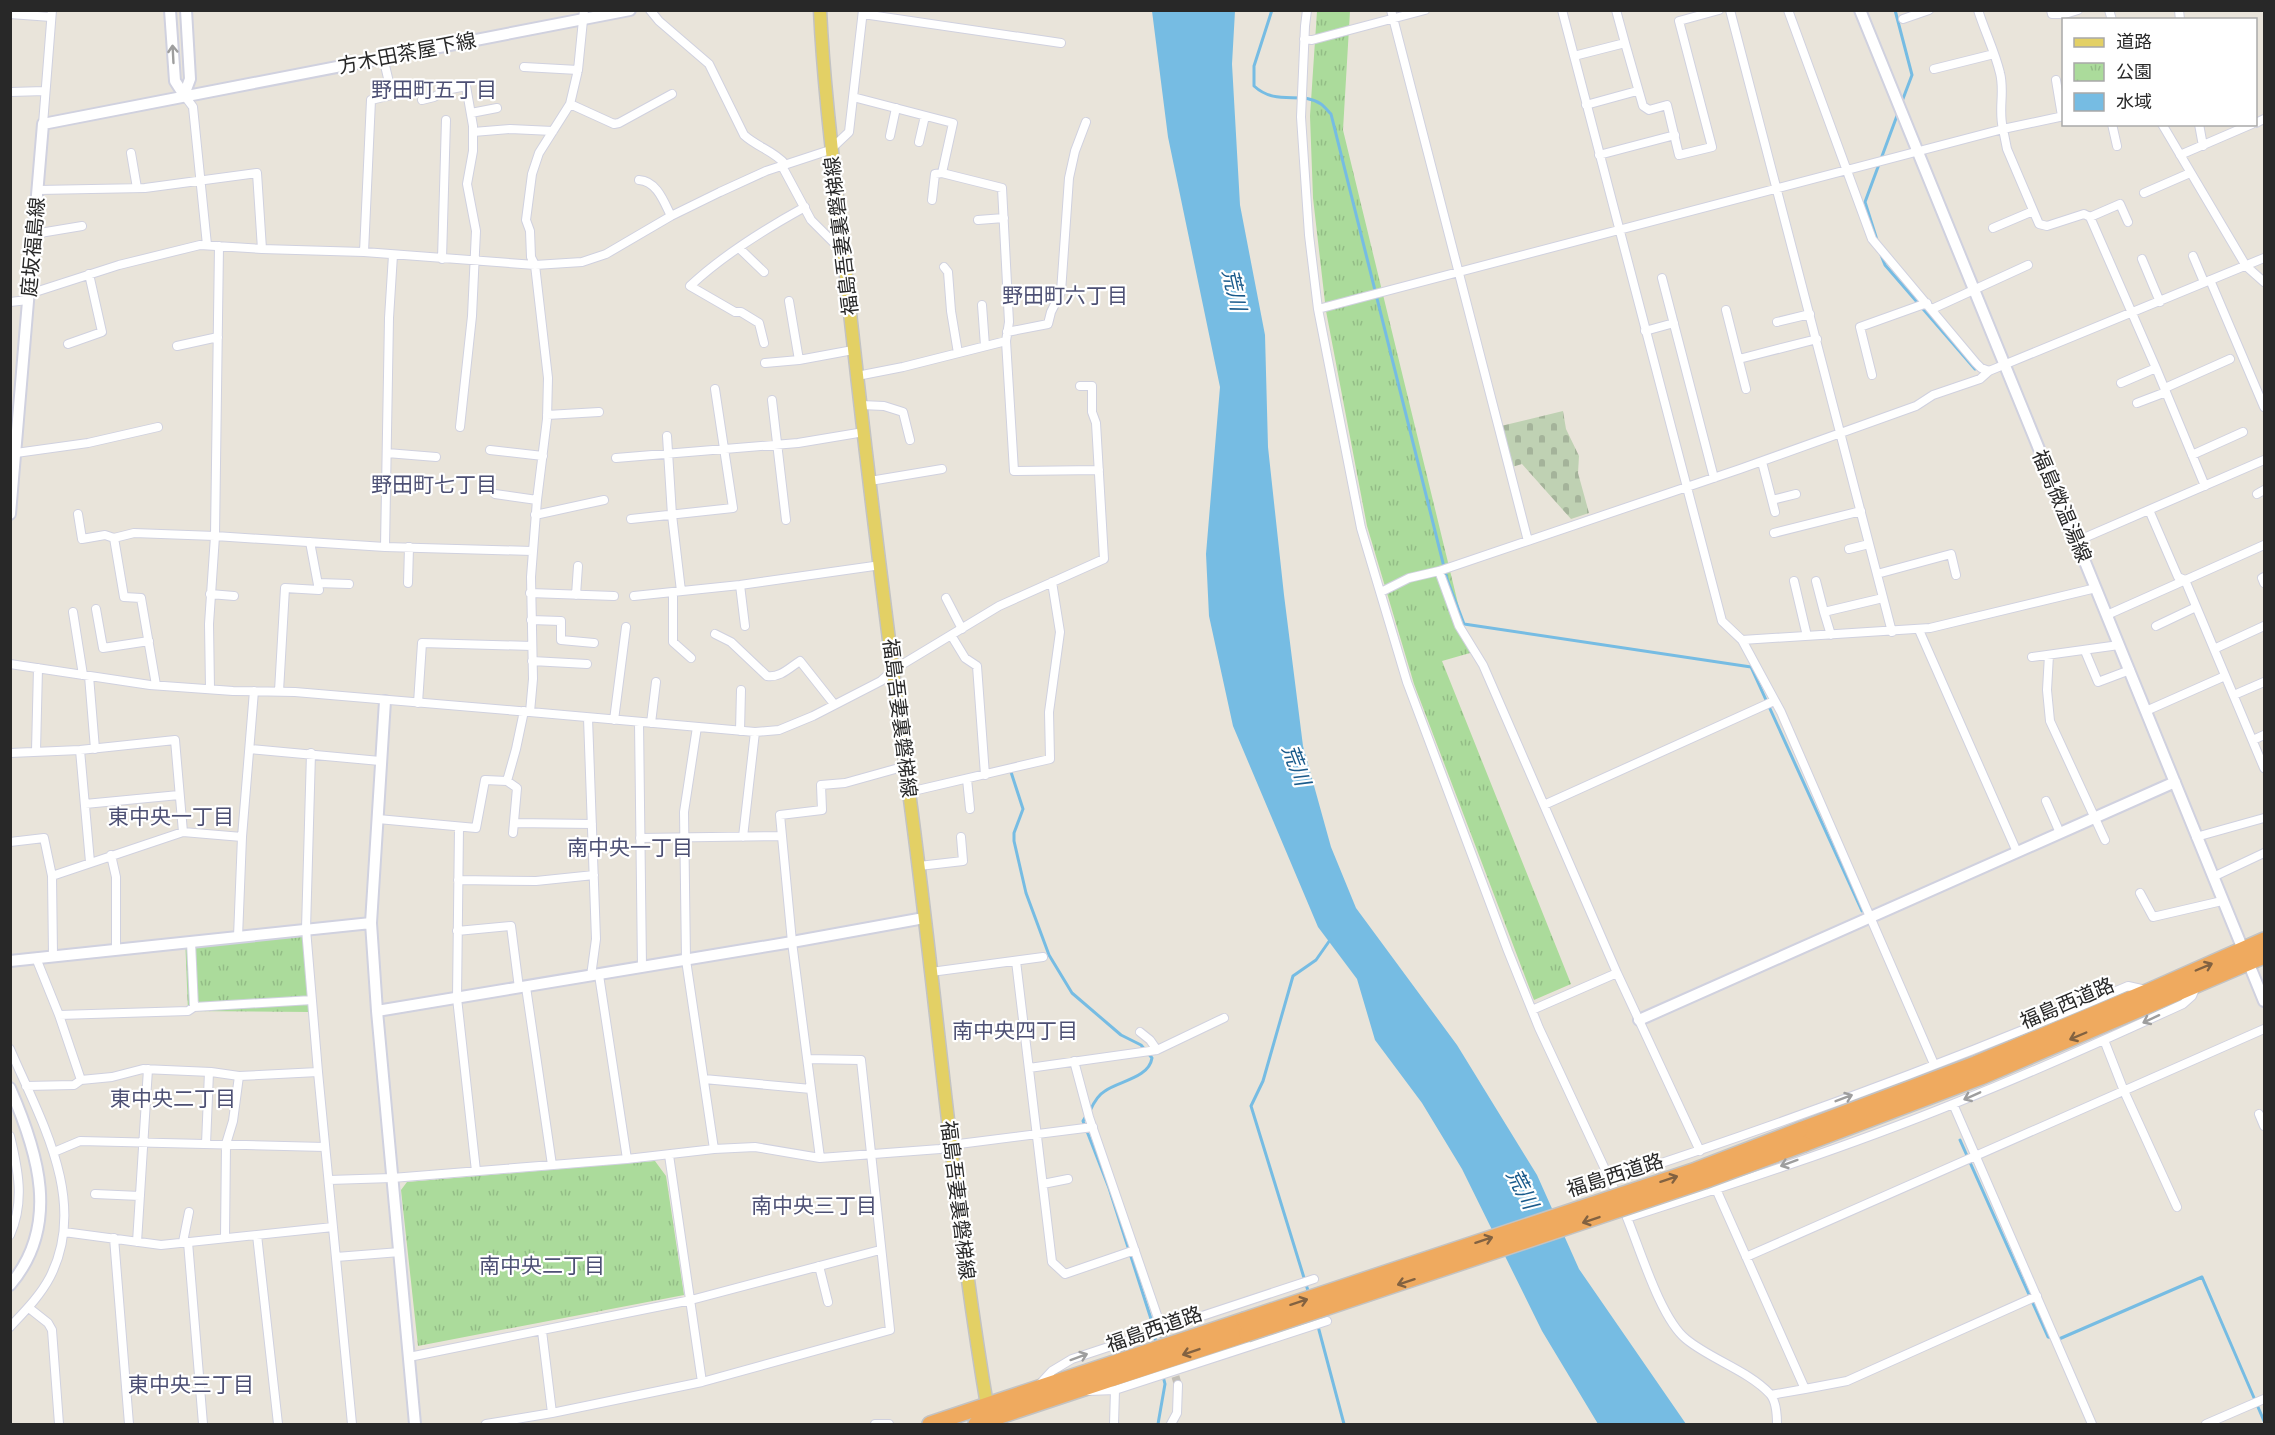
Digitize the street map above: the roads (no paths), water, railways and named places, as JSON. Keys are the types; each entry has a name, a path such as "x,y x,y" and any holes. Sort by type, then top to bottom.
{"highway":[{"name":"福島西道路","path":"1802,1137 1981,1077 2196,986 2245,957 2265,940"},
{"name":"福島西道路","path":"986,1419 1033,1392 1704,1181 1802,1137 2149,991 2245,957 2265,956"},
{"name":"福島西道路","path":"930,1425 986,1419 1079,1390 1245,1327"}],"main road":[{"name":"福島吾妻裏磐梯線","path":"820,10 830,150 844,254 853,350 986,1419"}],"street":[{"path":"170,10 175,81 193,107 207,245"},
{"path":"184,95 190,79 186,10"},
{"name":"方木田茶屋下線","path":"184,95 584,15 630,10"},
{"path":"650,10 659,21 709,64 744,135 780,158 812,220 844,254"},
{"path":"1308,10 1304,39 1302,138 1309,235 1318,309 1361,528 1407,682 1532,1010 1577,1113 1627,1218 1673,1327 1692,1344 1743,1374 1771,1395 1777,1425"},
{"path":"1304,39 1312,40 1392,15 1425,10"},
{"path":"1562,10 1618,231 1722,621 1742,640 1774,701 1934,1064"},
{"path":"1616,10 1643,106 1649,110 1667,105 1679,155 1712,147 1679,21 1719,10"},
{"path":"1730,10 1892,632"},
{"path":"1788,10 1872,239 1976,363 1989,371"},
{"name":"福島微温湯線","path":"1860,10 2108,615 2222,901 2265,1001"},
{"path":"1903,20 1929,10"},
{"path":"1978,10 2001,75 2002,103 1999,115 2007,149 2037,221 2042,226 2084,214 2090,217 2133,313 2205,486"},
{"path":"2051,10 2052,14 2065,14 2078,10"},
{"path":"10,302 89,274 184,248 207,245 364,252 535,265 582,262 606,254 671,216 720,192 783,165 830,150 849,132 863,12 1061,44"},
{"path":"10,14 52,14 43,124 184,95"},
{"path":"507,781 527,711 532,661 530,593 532,551 547,415 548,378 535,265 531,257 530,231 526,220 535,162 570,104 578,70 584,15"},
{"path":"1392,15 1528,541"},
{"path":"1574,56 1624,43"},
{"path":"1934,69 1994,54"},
{"path":"364,252 371,100 392,95 383,57"},
{"path":"524,67 578,70"},
{"path":"2056,80 2062,111"},
{"path":"422,100 434,97 446,90 466,86 471,113 473,151 467,184 476,231 471,316 460,427"},
{"path":"10,92 45,90"},
{"path":"1586,105 1637,91"},
{"path":"570,104 614,124 672,94"},
{"path":"853,97 953,123 942,173"},
{"path":"471,113 497,108"},
{"path":"890,136 896,108"},
{"path":"919,142 925,116"},
{"path":"1318,309 2003,129 2062,116"},
{"path":"442,259 446,120"},
{"path":"1007,332 1048,324 1061,292 1069,178 1075,150 1086,122"},
{"name":"庭坂福島線","path":"10,514 43,124"},
{"path":"2112,126 2117,146"},
{"path":"2163,126 2246,266 2265,282"},
{"path":"2199,126 2203,146"},
{"path":"2180,155 2248,126"},
{"path":"473,132 510,129 553,131"},
{"path":"1599,155 1675,135"},
{"path":"131,153 137,188"},
{"path":"2144,193 2190,172"},
{"path":"38,190 137,188 257,173 262,249"},
{"path":"932,200 935,174 942,173 1002,188 1009,321 1006,341 1014,471 1098,470"},
{"path":"639,180 652,184 671,216"},
{"path":"2090,217 2120,204 2128,222"},
{"path":"764,343 759,323 690,286 704,272 770,226 805,207"},
{"path":"1993,228 2033,211"},
{"path":"978,220 1004,218"},
{"path":"34,234 82,226"},
{"path":"210,689 210,594 214,536 219,246"},
{"path":"739,248 765,272"},
{"path":"385,547 389,318 393,255"},
{"path":"2193,256 2207,281 2264,406"},
{"path":"1381,592 1409,578 1439,571 1762,462 1916,406 1933,395 1980,379 1989,371 2265,258"},
{"path":"2142,259 2160,302"},
{"path":"1872,375 1860,327 1930,306 1973,290 2028,265"},
{"path":"944,267 948,272 958,354"},
{"path":"68,344 102,332 89,274"},
{"path":"1662,278 1714,478"},
{"path":"789,301 799,360"},
{"path":"982,305 986,346"},
{"path":"1726,310 1746,389"},
{"path":"1777,322 1810,314"},
{"path":"1645,331 1674,323"},
{"path":"177,346 218,337"},
{"path":"1739,359 1817,339"},
{"path":"857,376 1006,341"},
{"path":"765,363 799,360 853,350"},
{"path":"2137,403 2230,359"},
{"path":"2121,383 2156,368"},
{"path":"10,664 156,685 279,691 740,731 778,730 813,716 881,681 893,670 999,606 1108,559 1098,470 1096,423 1092,412 1092,386 1080,386"},
{"path":"631,519 732,508 715,389"},
{"path":"772,400 786,520"},
{"path":"861,405 884,406 903,411 910,440"},
{"path":"547,415 599,412"},
{"path":"16,453 88,443 158,427"},
{"path":"616,458 798,442 864,432"},
{"path":"2192,455 2243,432"},
{"path":"667,436 677,592 674,642 691,658"},
{"path":"490,450 543,456"},
{"path":"387,453 436,457"},
{"path":"2077,541 2265,460"},
{"path":"1762,462 1775,512"},
{"path":"870,481 942,469"},
{"path":"495,494 537,500"},
{"path":"1772,500 1796,494"},
{"path":"535,515 604,500"},
{"path":"2149,510 2178,577 2185,580 2265,768"},
{"path":"1774,533 1861,511"},
{"path":"78,514 82,539 105,535 114,538 134,533 385,547 532,551"},
{"path":"114,538 124,597 141,598 156,685"},
{"path":"279,691 285,588 319,590 310,542"},
{"path":"1849,549 1869,544"},
{"path":"2108,615 2265,545"},
{"path":"408,583 409,547"},
{"path":"1877,574 1951,555 1956,574"},
{"path":"576,595 578,566"},
{"path":"634,596 740,585 881,566"},
{"path":"1439,571 1459,626 1483,665 1617,973 1700,1151"},
{"path":"2265,577 2262,578 2265,583"},
{"path":"1816,580 1831,635"},
{"path":"1794,581 1807,636"},
{"path":"909,792 1050,759 1049,712 1060,632 1052,582"},
{"path":"318,583 350,584"},
{"path":"740,585 745,626"},
{"path":"1742,640 1919,630 2097,588"},
{"path":"530,593 614,596"},
{"path":"210,594 234,596"},
{"path":"946,598 962,629"},
{"path":"1824,612 1883,598"},
{"path":"2156,626 2196,607"},
{"path":"96,609 103,648 149,641"},
{"path":"73,612 86,676 95,748"},
{"path":"531,620 561,621 561,640 594,643"},
{"path":"2214,649 2265,626"},
{"path":"614,720 626,627"},
{"path":"1919,630 2017,852"},
{"path":"714,634 731,642 767,676 774,677 781,674 800,661 834,704"},
{"path":"951,636 964,658 977,666 985,775"},
{"path":"417,703 422,643 532,646"},
{"path":"2032,657 2119,645"},
{"path":"2085,651 2098,682 2130,670"},
{"path":"2049,655 2047,690 2050,721 2105,840"},
{"path":"532,661 587,664"},
{"path":"36,751 38,668"},
{"path":"2146,711 2225,676"},
{"path":"651,723 656,682"},
{"path":"2234,695 2265,682"},
{"path":"740,731 741,690"},
{"path":"238,937 242,837 254,691"},
{"path":"385,701 371,923 415,1425"},
{"path":"1544,805 1774,701"},
{"path":"588,718 596,939 595,975 627,1159"},
{"path":"639,722 642,968"},
{"path":"697,727 687,789 684,837 686,960 714,1149"},
{"path":"743,837 755,732"},
{"path":"2253,740 2265,735"},
{"path":"10,753 80,750 175,740 183,832"},
{"path":"250,749 380,761"},
{"path":"80,750 90,862"},
{"path":"311,753 306,929 352,1425"},
{"path":"820,1158 792,942 780,816 822,810 821,785 845,783 906,766"},
{"path":"967,779 970,808"},
{"path":"378,819 476,828 485,780 507,781 517,788 513,833"},
{"path":"1639,1020 2175,782"},
{"path":"85,804 179,795"},
{"path":"2046,801 2060,833"},
{"path":"2196,837 2265,818"},
{"path":"514,822 592,824"},
{"path":"459,827 457,998 476,1171"},
{"path":"52,876 183,832 242,837"},
{"path":"640,838 782,836"},
{"path":"919,866 963,861 961,837"},
{"path":"10,842 44,838 52,876 53,956"},
{"path":"2213,878 2265,853"},
{"path":"111,855 116,877 116,949"},
{"path":"458,879 536,881 594,875"},
{"path":"2140,893 2153,916 2222,901"},
{"path":"377,1011 642,968 924,918"},
{"path":"10,960 371,923"},
{"path":"457,931 512,926 552,1165"},
{"path":"191,942 194,1007"},
{"path":"931,972 1043,957"},
{"path":"36,958 59,1015 81,1080"},
{"path":"1016,961 1052,1262 1065,1274 1130,1252"},
{"path":"1532,1010 1617,973"},
{"path":"1610,1180 1700,1151 1934,1064 2128,986 2149,991"},
{"path":"1627,1218 1716,1189 1953,1104 2183,1004 2192,996 2196,986"},
{"path":"59,1015 188,1011 194,1007 312,1000"},
{"path":"1029,1068 1156,1050 1224,1018"},
{"path":"1746,1257 2265,1029"},
{"path":"1140,1032 1150,1040 1156,1050"},
{"path":"2104,1040 2177,1207"},
{"path":"10,1049 54,1152 63,1185 65,1211 60,1253 51,1275 29,1308 10,1327"},
{"path":"486,1425 702,1382 890,1330 861,1060 808,1059"},
{"path":"1074,1061 1089,1117 1088,1128 1130,1252 1158,1317"},
{"path":"26,1086 74,1085 81,1080 112,1077 148,1069 239,1076 318,1072"},
{"path":"137,1242 148,1069"},
{"path":"206,1144 209,1072"},
{"path":"225,1238 226,1144 233,1121 239,1076"},
{"path":"704,1079 812,1089"},
{"path":"10,1088 38,1166 41,1212 30,1255 20,1274 10,1285"},
{"path":"1953,1104 2092,1425"},
{"path":"2259,1114 2265,1126"},
{"path":"329,1180 392,1178 755,1147 820,1158 940,1149 951,1145 1088,1128"},
{"path":"10,1136 17,1214 10,1235"},
{"path":"54,1152 80,1141 326,1147"},
{"path":"669,1155 702,1382"},
{"path":"1043,1184 1068,1179"},
{"path":"1716,1189 1805,1389"},
{"path":"95,1194 140,1196"},
{"path":"189,1212 185,1242 203,1425"},
{"path":"64,1232 161,1245 333,1227"},
{"path":"257,1235 278,1425"},
{"path":"114,1238 129,1425"},
{"path":"409,1357 691,1300 880,1250"},
{"path":"336,1257 400,1252"},
{"path":"819,1266 828,1302"},
{"path":"1033,1392 1052,1371 1072,1359 1314,1279"},
{"path":"1771,1395 1847,1381 2037,1296"},
{"path":"29,1308 48,1323 52,1330 59,1425"},
{"path":"1079,1390 1101,1392 1115,1390 1327,1321"},
{"path":"542,1331 552,1413"},
{"path":"1171,1425 1177,1413 1178,1385"},
{"path":"1114,1425 1115,1390"},
{"path":"2206,1425 2265,1399"},
{"path":"875,1425 889,1425"}],"water":[{"name":"荒川","path":"1152,11 1235,11 1232,64 1240,205 1265,335 1268,447 1284,595 1303,746 1331,847 1356,908 1457,1045 1537,1175 1579,1269 1686,1424 1598,1424 1542,1331 1462,1169 1422,1103 1375,1040 1357,979 1318,927 1233,726 1209,616 1206,554 1220,387 1168,137"}],"waterway":[{"path":"1272,10 1254,66 1254,86 1271,96 1313,100 1331,114 1447,579 1464,624 1751,667 1862,911"},
{"path":"1895,10 1912,75 1901,104"},
{"path":"1877,240 1865,202 1898,113"},
{"path":"1881,255 1885,265 1975,369"},
{"path":"1011,772 1023,809 1014,833 1014,841 1026,893 1049,955 1072,993 1121,1035 1141,1045 1152,1058 1150,1065 1140,1075 1102,1093 1090,1111"},
{"path":"1309,1294 1251,1106 1263,1081 1293,976 1316,960 1330,940"},
{"path":"1086,1116 1083,1121 1109,1188 1152,1322 1156,1343"},
{"path":"1960,1140 2048,1337 2059,1339 2202,1277 2264,1421"},
{"path":"1315,1315 1344,1424"},
{"path":"1158,1424 1165,1384 1163,1376"}],"tunnel":[{"path":"1158,1318 1167,1348"},
{"path":"1172,1365 1178,1385"}],"district":[{"name":"野田町五丁目","path":"434,90"},
{"name":"野田町六丁目","path":"1065,296"},
{"name":"野田町七丁目","path":"434,485"},
{"name":"東中央一丁目","path":"171,817"},
{"name":"南中央一丁目","path":"630,848"},
{"name":"南中央四丁目","path":"1015,1031"},
{"name":"東中央二丁目","path":"173,1099"},
{"name":"南中央三丁目","path":"814,1206"},
{"name":"南中央二丁目","path":"542,1266"},
{"name":"東中央三丁目","path":"191,1385"}]}
